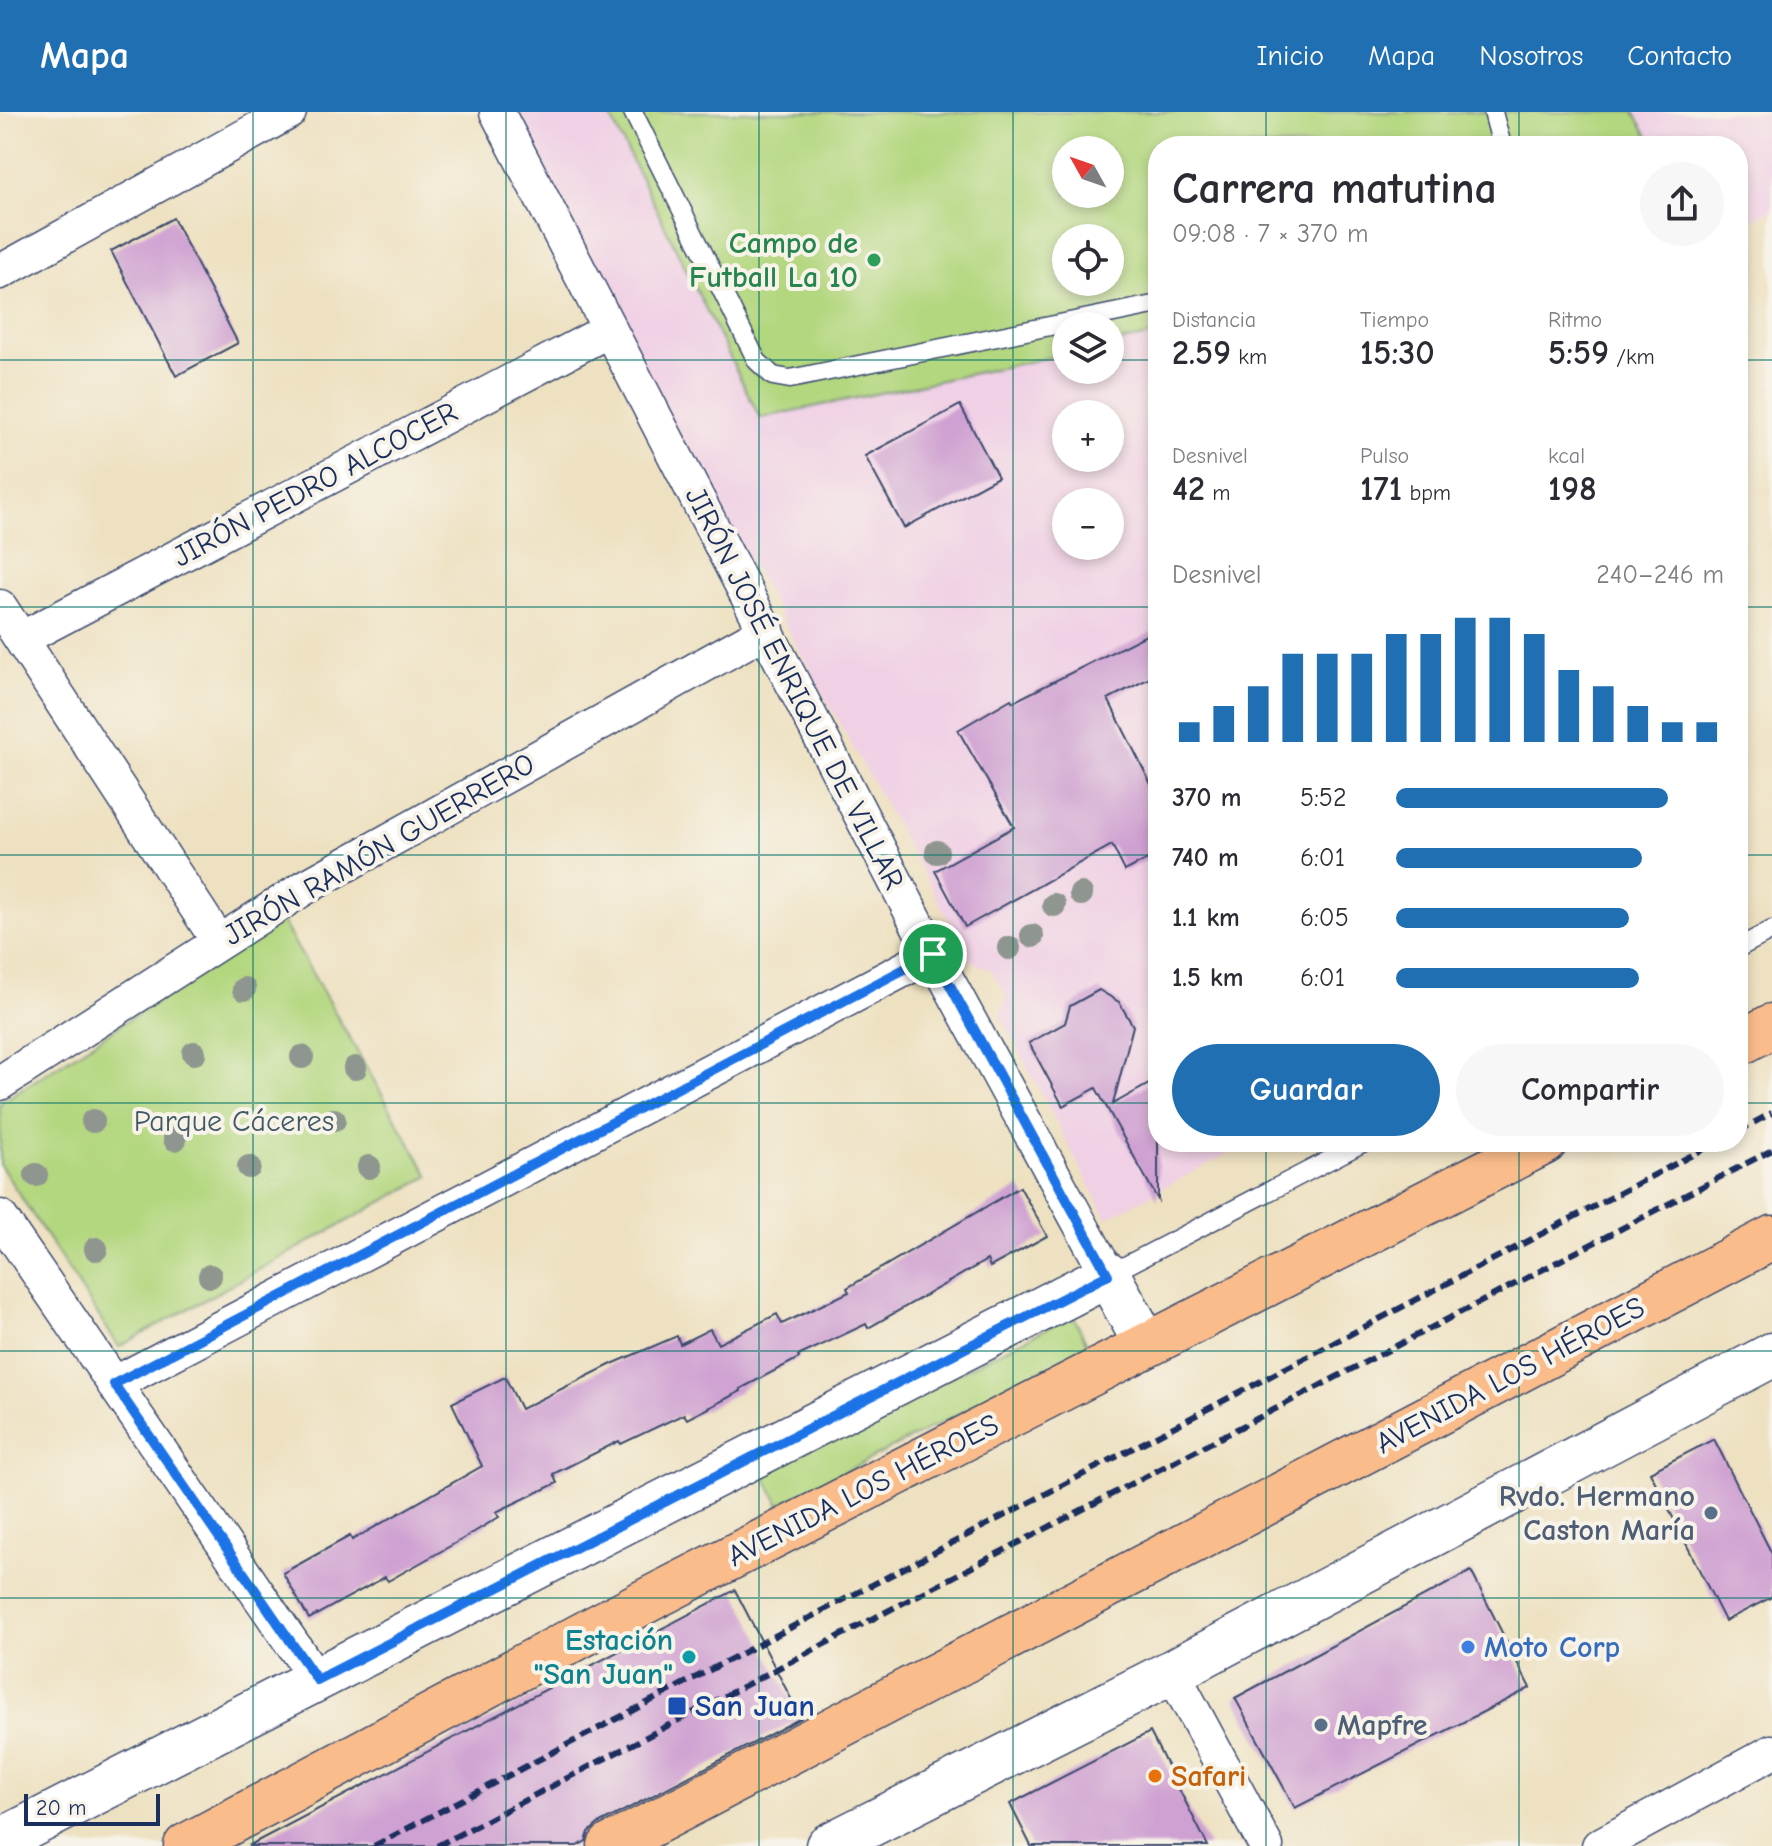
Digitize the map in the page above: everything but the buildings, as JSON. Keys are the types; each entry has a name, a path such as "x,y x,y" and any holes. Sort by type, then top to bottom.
{"main road":[{"path":"1748,1039 1772,1026"},
{"name":"AVENIDA LOS HÉROES","path":"186,1846 646,1601 1525,1152"},
{"name":"AVENIDA LOS HÉROES","path":"610,1846 1771,1239"}],"street":[{"path":"0,272 289,112"},
{"name":"JIRÓN JOSÉ ENRIQUE DE VILLAR","path":"497,112 933,954 1146,1344"},
{"name":"JIRÓN PEDRO ALCOCER","path":"21,639 609,330"},
{"path":"0,607 219,942"},
{"name":"JIRÓN RAMÓN GUERRERO","path":"0,1083 304,888 767,630"},
{"path":"114,1384 933,954"},
{"path":"0,1217 317,1680"},
{"path":"4,1831 317,1680 1108,1275"},
{"path":"828,1846 1172,1672 1772,1355"},
{"path":"1172,1672 1266,1846"},
{"path":"1599,1846 1772,1752"}],"lane":[{"path":"633,112 757,361 773,376 790,379 1148,306"},
{"path":"1493,112 1499,136"},
{"path":"1748,938 1772,930"},
{"path":"1108,1275 1345,1152"}],"shaded area":[{"path":"501,112 1772,112 1772,210 1748,222 1748,136 1148,136 1148,1152 1230,1152 1107,1218 1000,1016 1007,997 991,970 972,962"}],"green space":[{"name":"Campo de Futball La 10","path":"608,112 1634,112 1648,136 1148,136 1148,336 1124,341 1124,312 1052,312 1052,357 760,418"},
{"name":"Parque Cáceres","path":"282,921 429,1176 119,1347 0,1165 0,1103"},
{"path":"1073,1315 1089,1348 779,1505 763,1472"}],"railway":[{"path":"1748,1126 1772,1113"},
{"path":"437,1846 1772,1150"},
{"path":"374,1846 1698,1152"}],"place":[{"name":"Campo de Futball La 10","path":"874,260"},
{"name":"Rvdo. Hermano Caston María","path":"1711,1513"},
{"name":"Moto Corp","path":"1468,1647"},
{"name":"Estación \"San Juan\"","path":"689,1657"},
{"name":"San Juan","path":"677,1706"},
{"name":"Mapfre","path":"1321,1725"},
{"name":"Safari","path":"1155,1776"}],"route":[{"path":"933,954 1108,1275 317,1680 114,1384 933,954"}]}
